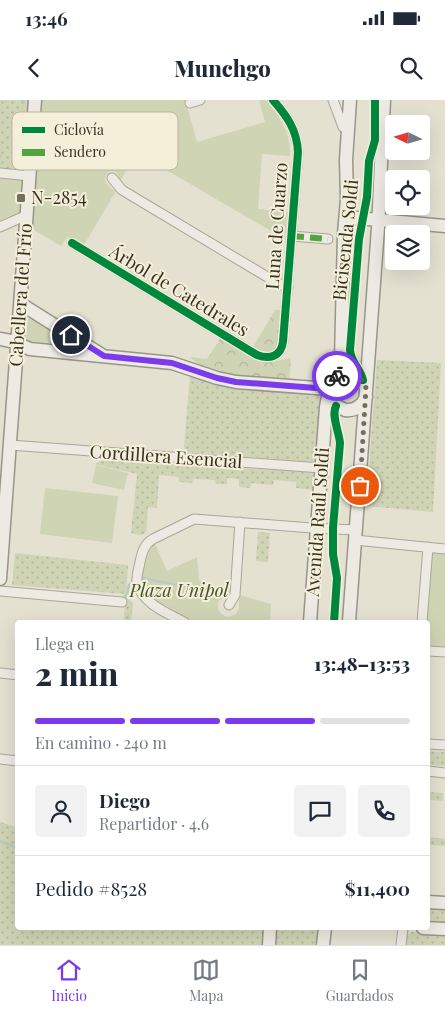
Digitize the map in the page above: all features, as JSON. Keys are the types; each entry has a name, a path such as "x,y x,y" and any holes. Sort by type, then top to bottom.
{"main road":[{"name":"Avenida Raúl Soldi","path":"310,620 321,468 331,386 341,360 347,198 346,160 350,100"},
{"path":"349,620 379,219 384,100"},
{"name":"Cabellera del Frío","path":"0,579 3,509 10,445 30,170"},
{"path":"345,222 355,218 445,226"},
{"path":"20,304 104,356"},
{"path":"0,339 8,340 30,349 172,363 217,378 236,382 331,386"},
{"path":"343,373 355,374 364,382 366,394 362,404 357,408 344,410 333,404 330,398 331,386 343,373"},
{"path":"430,902 445,903"},
{"path":"430,928 445,929"},
{"path":"269,945 270,930"},
{"path":"323,945 325,930"}],"street":[{"path":"190,103 200,100"},
{"name":"Luna de Cuarzo","path":"273,100 290,122 297,145 283,346 280,352 274,356"},
{"path":"333,100 343,126 348,130"},
{"path":"0,173 30,176"},
{"path":"112,178 122,190 279,284 288,287"},
{"path":"0,227 27,215"},
{"path":"292,236 328,239"},
{"name":"Árbol de Catedrales","path":"72,243 257,355 274,356"},
{"name":"Cordillera Esencial","path":"10,445 321,468"},
{"path":"181,620 146,600 137,581 143,551 147,543 192,519 317,528 445,549"},
{"path":"229,605 235,595 240,522"},
{"path":"422,620 428,547"},
{"path":"0,591 122,602"},
{"path":"430,651 445,652"},
{"path":"0,673 15,675"},
{"path":"430,744 445,745"},
{"path":"0,760 15,761"},
{"path":"430,772 445,773"},
{"path":"402,945 403,930"}],"green space":[{"path":"0,100 29,100 28,112 12,112 12,170 0,169"},
{"path":"42,100 189,100 186,102 197,142 265,122 259,100 266,100 287,132 290,156 262,154 258,209 287,212 285,239 166,170 178,170 178,112 41,112"},
{"path":"37,170 127,170 120,181 115,171 110,171 105,177 106,182 116,191 84,245 69,237 61,246 32,229"},
{"path":"0,177 19,179 23,181 24,186 20,214 0,223"},
{"path":"275,310 282,310 278,343 270,351 263,351 253,347"},
{"path":"30,317 75,344 28,341 26,337 28,319"},
{"path":"221,337 262,362 291,358 289,383 250,380 224,375 200,365 189,357 207,359"},
{"path":"377,360 441,363 433,512 366,506"},
{"path":"190,375 320,394 316,460 314,462 187,452 184,447"},
{"path":"102,460 310,472 315,476 314,490 296,488 296,482 274,480 273,485 251,483 250,488 239,487 239,479 227,478 227,484 216,484 215,480 193,479 192,483 179,482 179,477 159,475 157,508 148,507 146,533 141,535 131,533 137,474 94,464"},
{"path":"96,465 128,473 124,490 92,483"},
{"path":"45,488 118,496 112,543 40,534"},
{"path":"258,532 270,533 268,562 256,561"},
{"name":"Plaza Unipol","path":"154,541 167,571 197,557 199,580 218,588 232,589 231,592 219,601 218,609 223,615 228,617 236,614 239,608 239,595 271,604 270,620 188,620 151,599 145,593 141,578 143,562"},
{"path":"15,553 128,565 126,594 133,604 131,620 124,620 125,594 12,585"},
{"path":"434,553 445,554 445,649 430,647 430,620 425,620 431,556"},
{"path":"430,751 445,752 445,766 430,765"},
{"path":"430,792 443,793 443,801 430,800"},
{"path":"0,822 15,826 15,930 265,930 263,945 0,945"},
{"path":"430,837 445,839 445,846 430,845"},
{"path":"430,908 445,909 445,925 430,923"},
{"path":"275,930 318,930 317,945 274,945"},
{"path":"411,932 445,934 445,945 406,945 407,936"}],"waterway":[{"path":"139,580 142,578 212,592 223,596"},
{"path":"125,596 129,585 134,581"},
{"path":"0,841 15,847"}],"marked path":[{"path":"292,236 328,239"}],"cycle path":[{"path":"72,243 257,355 270,357 277,354 283,342 298,152 293,130 283,112 273,100"},
{"name":"Bicisenda Soldi","path":"363,380 350,350 359,239 367,197 369,161 375,140 375,100"},
{"path":"334,620 337,578 333,554 333,528 340,443 335,419 336,406"}],"way so far":[{"path":"337,376 346,373 355,374 364,382 366,388 360,486"}],"place":[{"name":"N-2854","path":"21,198"}],"route":[{"path":"71,335 104,356 172,363 231,382 329,389 337,376"}]}
